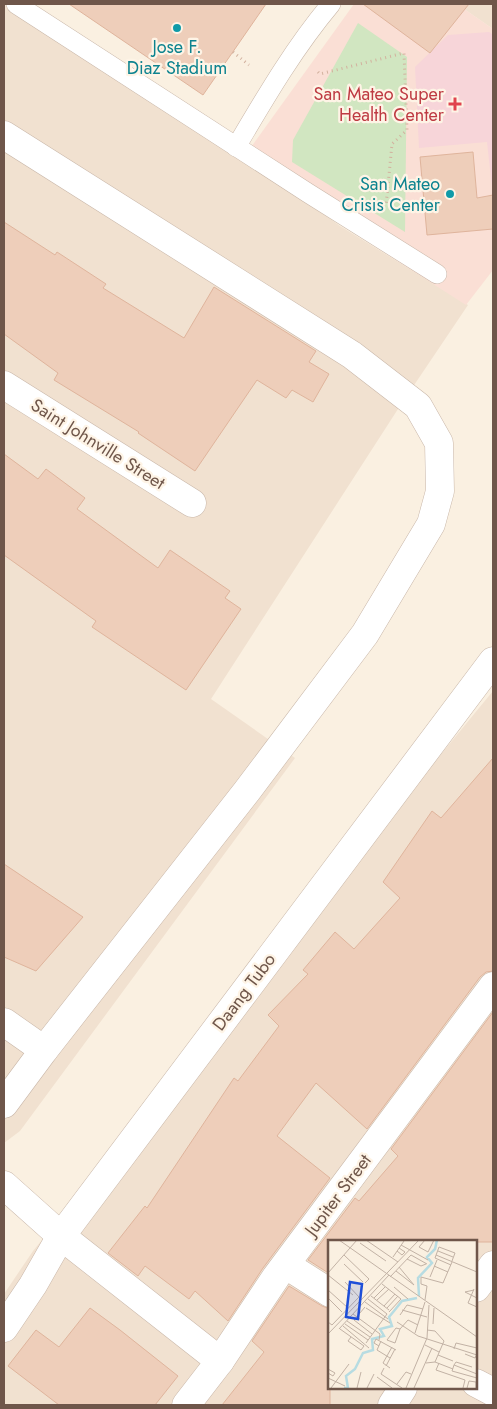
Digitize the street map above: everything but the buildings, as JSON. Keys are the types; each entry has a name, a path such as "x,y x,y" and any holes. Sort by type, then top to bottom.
{"street":[{"path":"4,135 352,355 418,406 439,443 440,491 431,524 365,634 247,792 44,1050 4,1104"},
{"name":"Saint Johnville Street","path":"4,385 192,503"},
{"name":"Daang Tubo","path":"4,1328 33,1285 61,1236 493,661"},
{"name":"Jupiter Street","path":"186,1405 220,1361 262,1296 493,986"},
{"path":"4,1022 44,1050"},
{"path":"4,1185 61,1236 220,1361"},
{"path":"286,1265 328,1292"},
{"path":"477,1287 493,1265"},
{"path":"477,1384 493,1392"},
{"path":"392,1405 402,1389"}],"lane":[{"path":"16,4 236,147 437,274"},
{"path":"236,147 274,84 331,4"}],"path":[{"path":"293,56 320,74 404,53 407,130 392,144 383,241"}],"shaded area":[{"path":"4,4 20,4 142,81 340,226 468,305 398,409 211,699 295,758 20,1131 4,1143"},
{"path":"354,4 457,4 493,29 493,270 466,305 241,161"},
{"path":"457,4 493,4 493,29"},
{"name":"San Mateo Super Health Center","path":"489,32 493,35 492,187 487,142 419,148 415,67 448,35"},
{"path":"493,691 493,1405 4,1405 4,1294 33,1251"}],"green space":[{"path":"358,23 407,57 405,232 292,162 293,140"}],"place":[{"name":"Jose F. Diaz Stadium","path":"177,28"},
{"name":"San Mateo Super Health Center","path":"455,104"},
{"name":"San Mateo Crisis Center","path":"450,194"}]}
